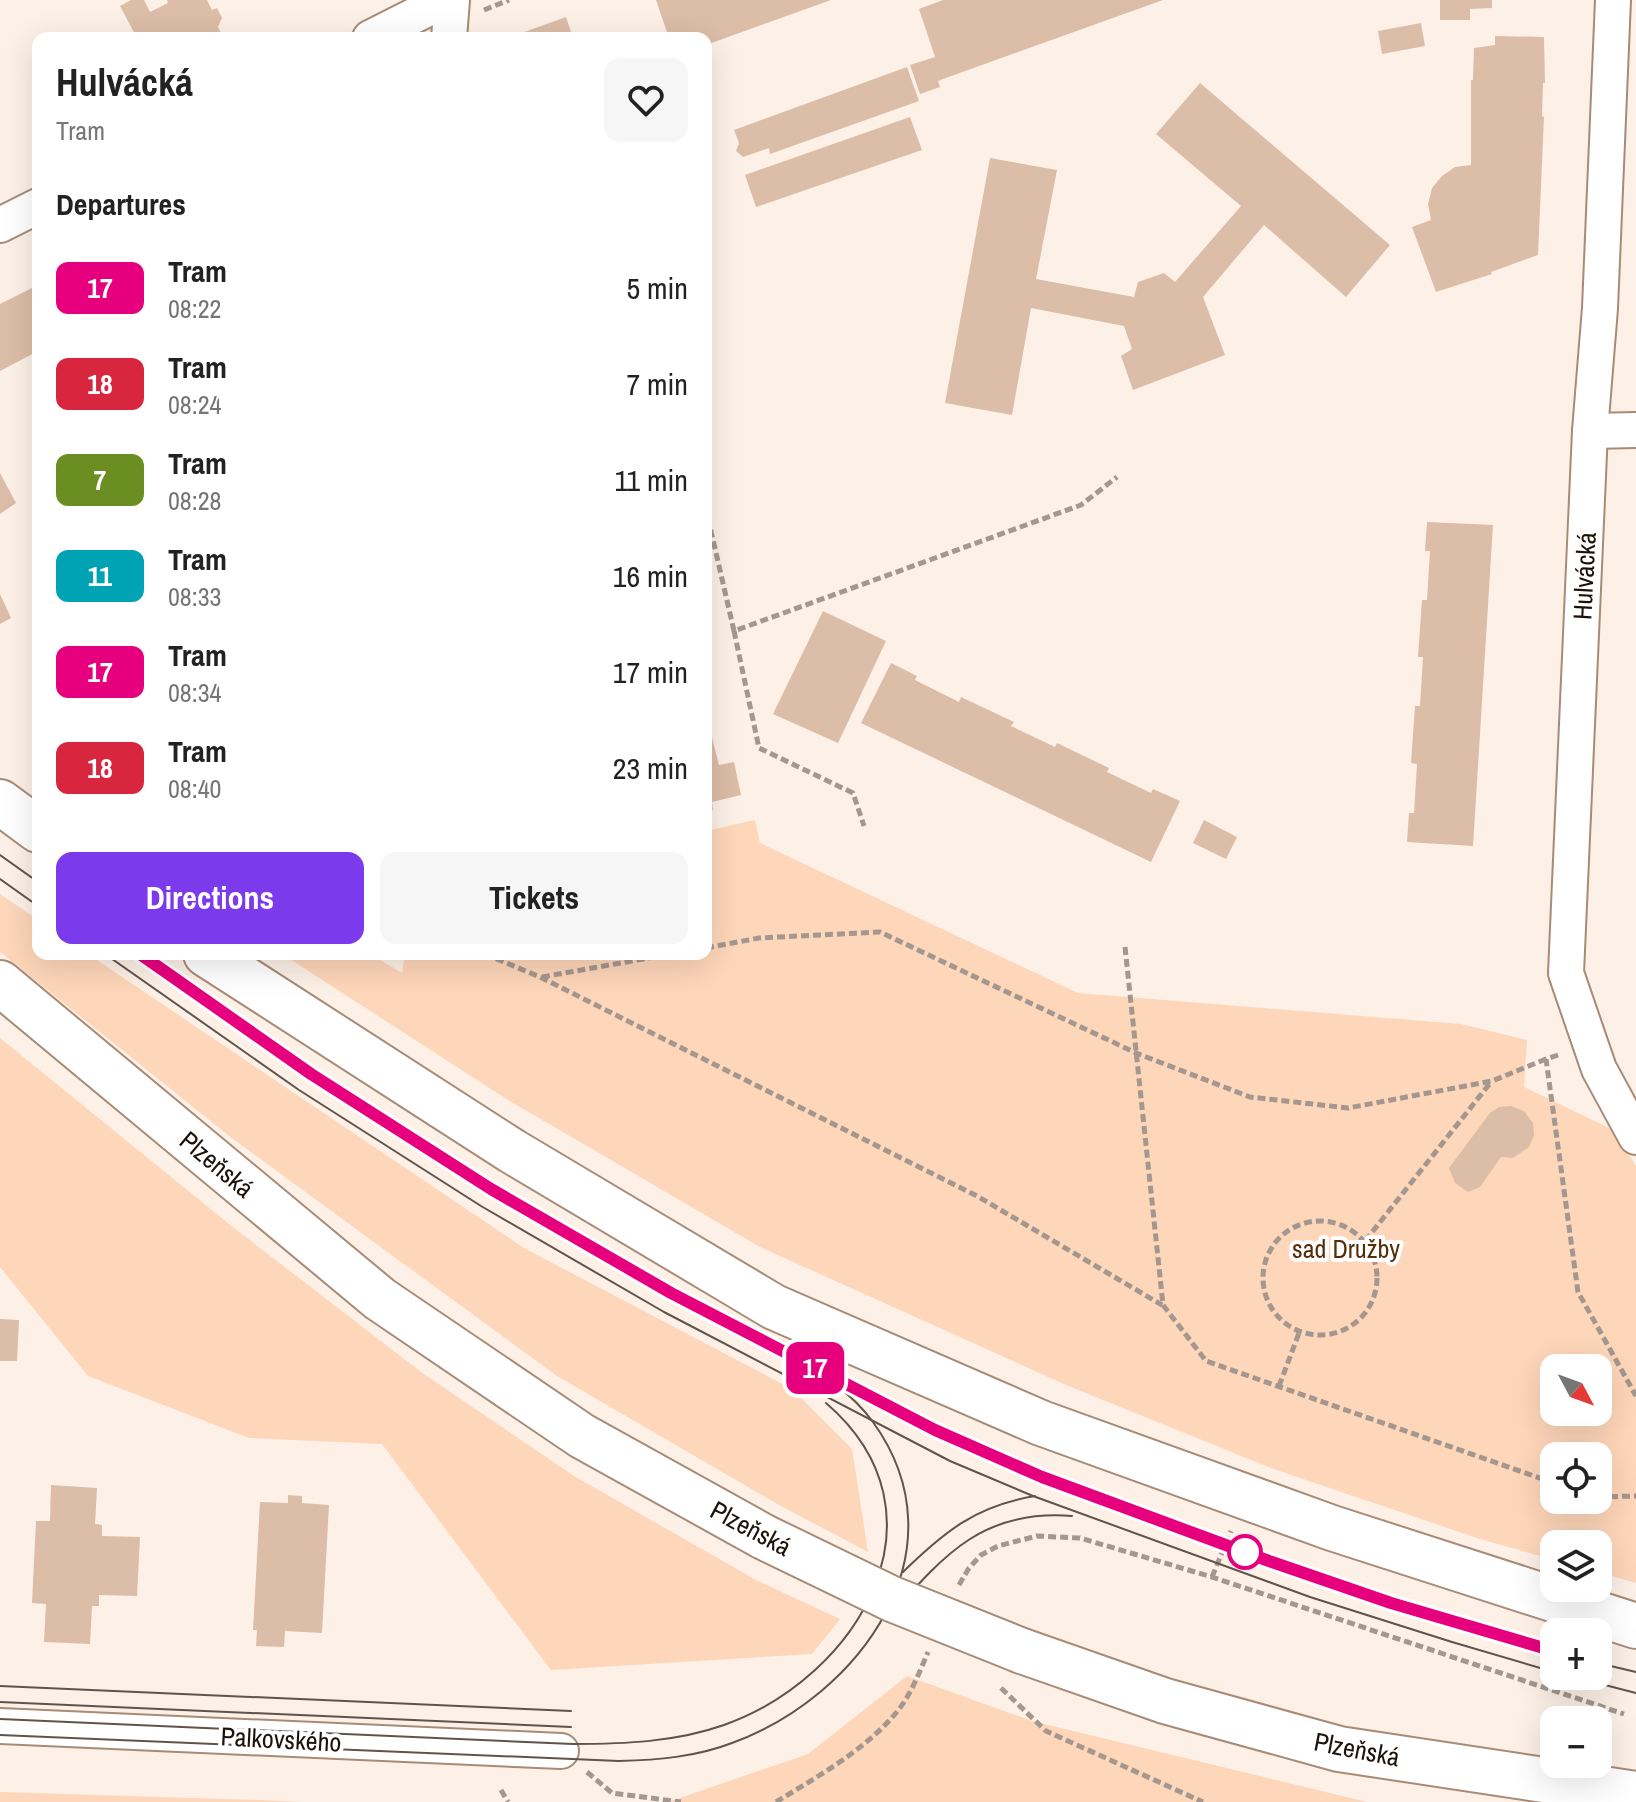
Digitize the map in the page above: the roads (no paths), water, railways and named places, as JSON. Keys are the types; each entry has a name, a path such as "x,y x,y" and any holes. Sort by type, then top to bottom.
{"main road":[{"path":"0,802 32,826"},
{"path":"215,960 512,1151 774,1307 1056,1428 1332,1528 1636,1626"},
{"name":"Plzeňská","path":"0,983 380,1299 582,1436 764,1537 892,1599 1012,1669 1165,1701 1339,1749 1636,1794"}],"street":[{"path":"382,32 445,0"},
{"path":"449,32 452,0"},
{"name":"Hulvácká","path":"1613,0 1566,973 1599,1069 1636,1137"},
{"path":"0,225 32,209"},
{"path":"1590,431 1636,430"},
{"name":"Palkovského","path":"0,1726 561,1751"}],"tram line":[{"path":"0,855 32,878"},
{"path":"0,879 32,902"},
{"path":"114,960 299,1090 481,1206 664,1312 950,1461 1033,1496 1310,1597 1540,1668"},
{"name":"17","path":"148,960 311,1074 491,1189 671,1293 959,1442 1042,1477 1269,1561 1391,1603 1540,1647"},
{"path":"149,960 314,1076 448,1163 605,1256 796,1358"},
{"path":"0,1735 619,1761 662,1759 704,1752 779,1721 821,1691 857,1655 885,1613 903,1568 908,1520 899,1471 873,1422 835,1384 789,1354"},
{"path":"846,1384 959,1442 1147,1516"},
{"path":"0,1719 573,1744 650,1741 724,1725 772,1702 815,1670 850,1631 874,1588 886,1541 883,1493 864,1447 826,1403"},
{"path":"903,1572 963,1522 995,1506 1035,1496"},
{"path":"1137,1513 1391,1603 1540,1647"},
{"path":"892,1614 949,1554 991,1528 1041,1516 1072,1516"},
{"path":"1612,1666 1636,1672"},
{"path":"0,1686 571,1711"},
{"path":"1612,1687 1636,1693"},
{"path":"0,1702 571,1727"}],"park label":[{"name":"sad Družby","path":"1346,1248"}]}
